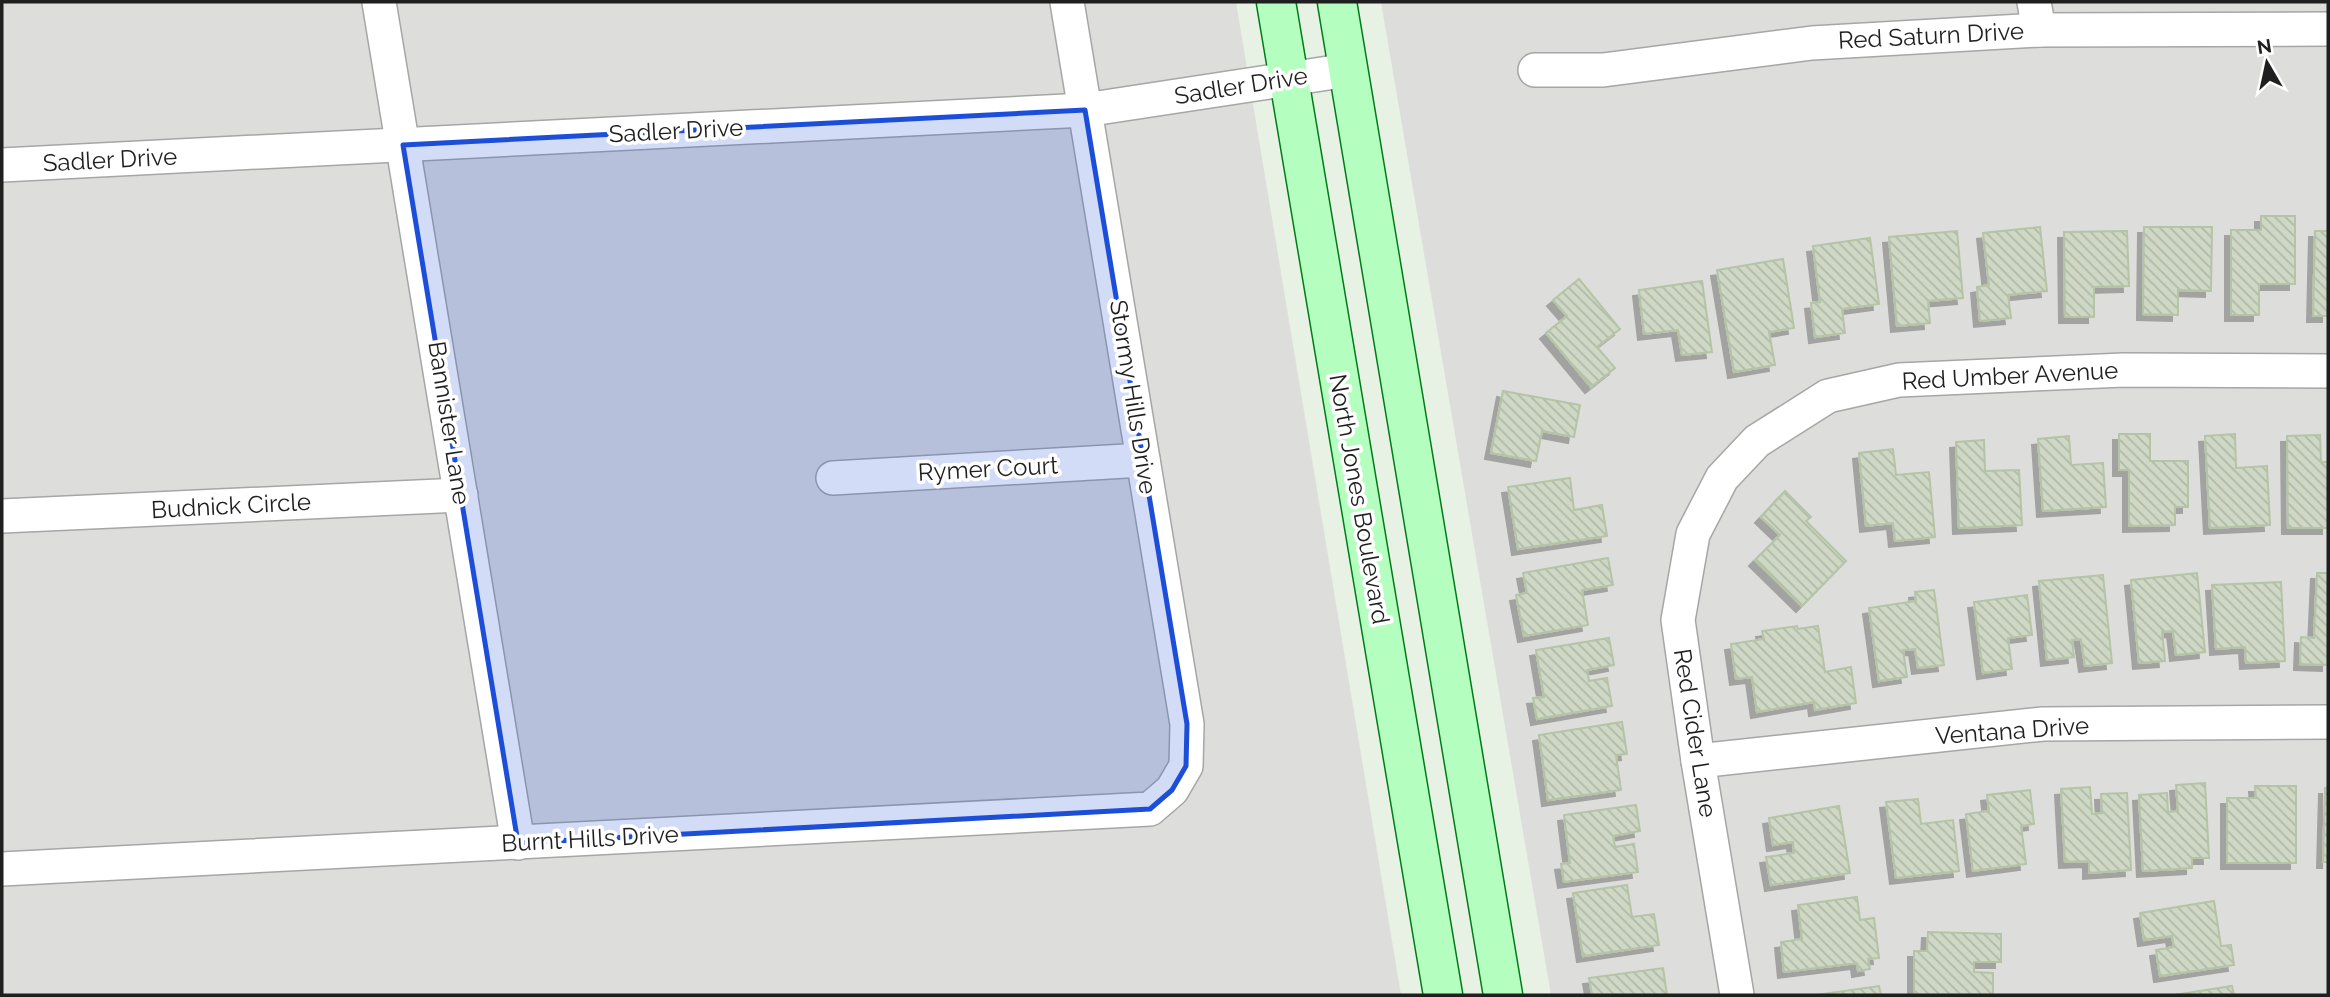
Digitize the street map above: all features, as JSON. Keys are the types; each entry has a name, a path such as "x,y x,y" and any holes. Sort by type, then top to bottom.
{"main road":[{"name":"North Jones Boulevard","path":"1276,2 1443,995"},
{"path":"1337,2 1503,995"}],"street":[{"name":"Bannister Lane","path":"379,2 518,844"},
{"name":"Stormy Hills Drive","path":"1067,2 1186,724 1186,766 1172,790"},
{"name":"Red Saturn Drive","path":"1535,70 1603,70 2036,16 2328,29"},
{"name":"Sadler Drive","path":"2,165 1085,110 1348,70"},
{"name":"Red Umber Avenue","path":"1722,478 1757,441 1828,397 1899,380 2124,370 2328,371"},
{"name":"Rymer Court","path":"833,478 1143,460"},
{"name":"Red Cider Lane","path":"1722,478 1693,534 1678,620 1698,761 1737,995"},
{"name":"Budnick Circle","path":"2,516 461,495"},
{"name":"Ventana Drive","path":"1698,761 2043,724 2328,722"},
{"name":"Burnt Hills Drive","path":"2,869 1150,809 1172,790"}],"highlighted area":[{"path":"1085,110 1187,724 1186,766 1172,790 1150,809 518,843 403,145"}],"shaded area":[{"path":"2,2 1236,2 1401,995 2,995"},
{"path":"1381,2 2328,2 2328,995 1551,995"}],"building":[{"path":"2261,216 2295,216 2295,284 2259,284 2259,315 2231,315 2231,230 2261,230"},
{"path":"2040,227 2047,291 2008,295 2011,318 1980,321 1977,287 1989,285 1983,233"},
{"path":"2144,227 2212,227 2211,291 2178,290 2178,315 2143,314"},
{"path":"1957,231 1963,298 1928,301 1930,323 1897,326 1889,237"},
{"path":"2127,231 2129,286 2094,287 2094,317 2065,317 2064,232"},
{"path":"2315,231 2328,231 2328,316 2313,316"},
{"path":"1870,238 1879,304 1842,309 1845,333 1815,337 1811,303 1820,302 1813,246"},
{"path":"1783,259 1794,328 1769,332 1775,365 1734,372 1717,270"},
{"path":"1579,279 1620,329 1597,347 1615,368 1591,387 1546,333 1567,316 1553,300"},
{"path":"1702,281 1712,352 1682,355 1678,330 1644,334 1639,290"},
{"path":"1503,391 1580,405 1574,437 1542,431 1536,461 1491,453"},
{"path":"2119,434 2150,434 2150,461 2188,461 2188,507 2175,507 2175,525 2129,526 2129,470 2119,470"},
{"path":"2235,434 2236,468 2267,466 2270,525 2210,528 2205,436"},
{"path":"2320,435 2321,462 2328,462 2328,528 2288,528 2287,436"},
{"path":"2069,436 2071,465 2103,463 2106,507 2043,511 2038,439"},
{"path":"1984,440 1985,471 2019,470 2022,525 1959,528 1956,442"},
{"path":"1893,449 1896,475 1929,472 1935,537 1895,541 1893,523 1866,526 1859,453"},
{"path":"1570,478 1574,510 1602,505 1607,536 1518,549 1508,487"},
{"path":"1785,491 1811,517 1806,521 1846,561 1802,606 1755,560 1780,535 1761,517"},
{"path":"1608,558 1613,585 1582,590 1588,625 1524,636 1516,595 1527,593 1523,573"},
{"path":"2197,573 2205,652 2176,655 2173,631 2162,632 2165,661 2139,663 2131,580"},
{"path":"2317,573 2328,573 2328,665 2300,664 2301,637 2314,638"},
{"path":"2103,575 2112,663 2085,666 2081,639 2072,640 2074,657 2047,660 2039,581"},
{"path":"2281,582 2285,661 2246,663 2245,647 2216,649 2212,585"},
{"path":"1934,590 1944,665 1918,668 1915,649 1903,650 1907,677 1879,681 1869,608 1916,601 1915,592"},
{"path":"2027,595 2032,635 2008,638 2012,669 1983,673 1974,602"},
{"path":"1797,626 1798,629 1818,626 1825,672 1851,667 1856,703 1815,710 1814,702 1757,712 1752,677 1736,679 1731,644 1764,639 1762,631"},
{"path":"1609,638 1614,665 1587,670 1589,681 1607,678 1612,706 1537,719 1533,698 1544,697 1536,650"},
{"path":"1622,722 1627,754 1616,755 1621,790 1548,800 1539,735"},
{"path":"2205,783 2209,858 2192,858 2192,868 2143,871 2139,795 2167,793 2168,812 2178,811 2176,785"},
{"path":"2255,786 2296,786 2296,863 2227,863 2227,798 2256,798"},
{"path":"2090,787 2092,814 2102,813 2101,794 2127,793 2131,870 2089,873 2089,861 2065,862 2061,789"},
{"path":"2325,788 2328,788 2328,862 2323,862"},
{"path":"2030,790 2034,824 2021,826 2026,864 1973,871 1966,814 1989,811 1987,795"},
{"path":"1918,799 1921,824 1953,820 1959,871 1896,878 1886,802"},
{"path":"1636,805 1640,831 1613,836 1615,847 1634,844 1638,872 1564,882 1561,864 1570,863 1564,815"},
{"path":"1839,806 1850,873 1771,885 1766,857 1794,853 1793,842 1773,845 1769,818"},
{"path":"1627,885 1632,917 1654,914 1659,945 1583,956 1573,893"},
{"path":"1857,897 1860,920 1874,918 1879,958 1868,959 1870,969 1858,971 1857,963 1784,972 1781,942 1802,939 1798,905"},
{"path":"2214,901 2221,946 2231,945 2234,965 2160,976 2156,950 2174,947 2172,936 2144,940 2140,913"},
{"path":"1928,932 2001,934 2001,962 1974,962 1974,972 1993,973 1993,995 1914,995 1914,951 1927,951"},
{"path":"1663,968 1667,995 1592,995 1589,978"},
{"path":"1879,986 1881,995 1816,995"},
{"path":"2232,986 2234,995 2174,995"}]}
